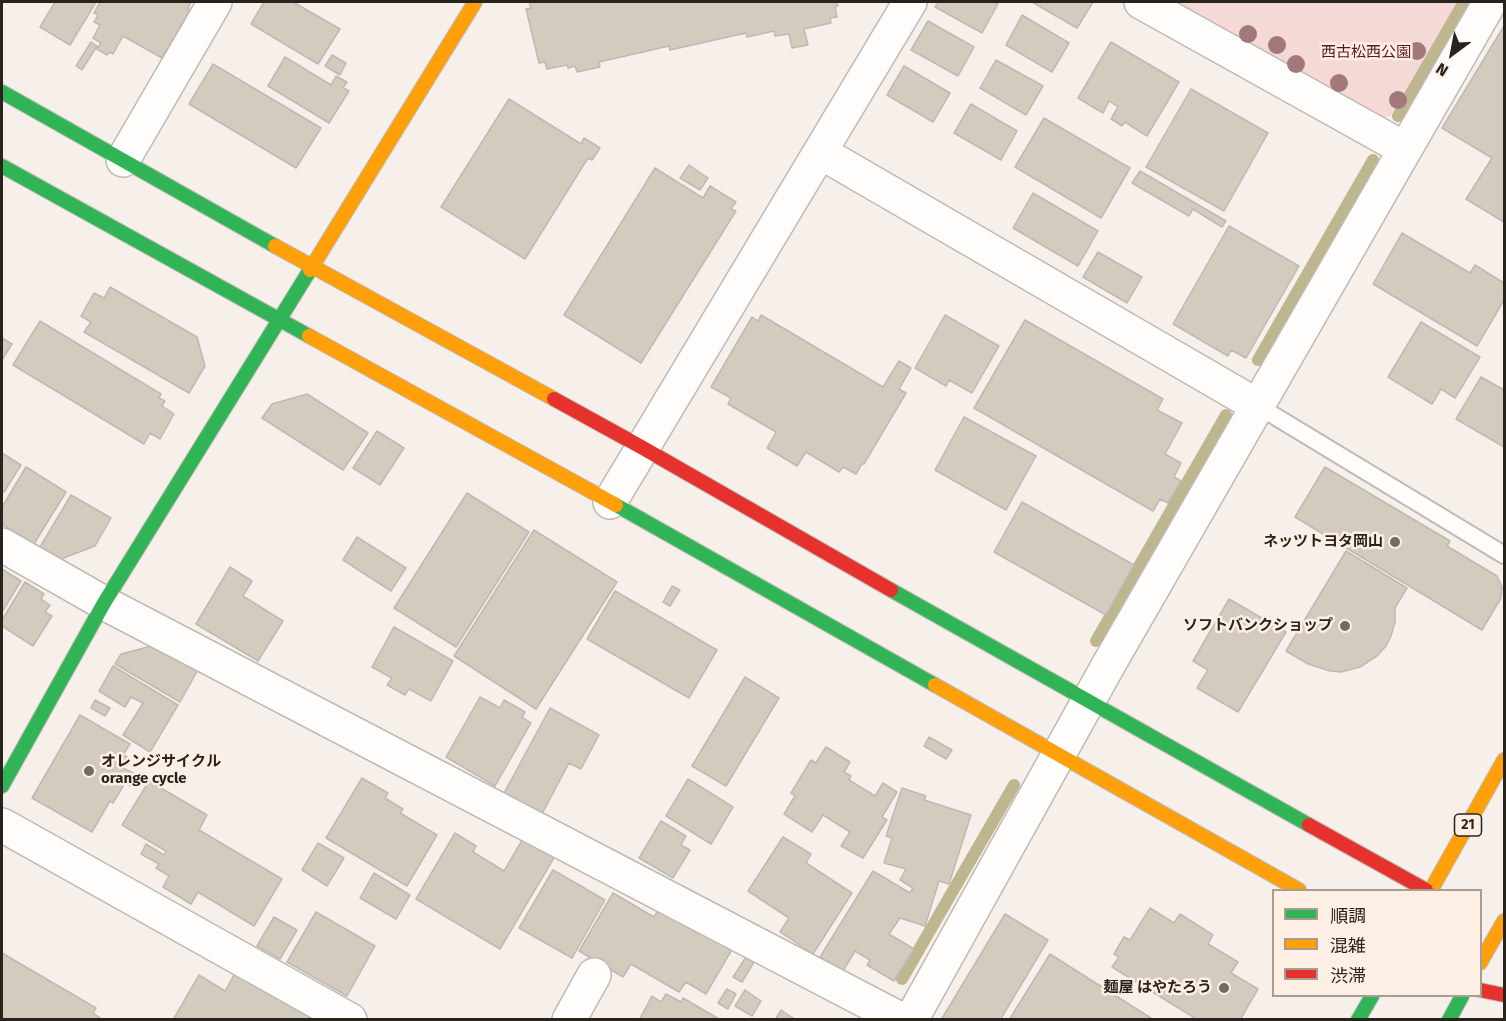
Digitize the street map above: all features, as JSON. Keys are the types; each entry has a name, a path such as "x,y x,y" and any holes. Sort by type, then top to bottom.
{"street":[{"path":"123,160 215,2"},
{"path":"2,786 104,603 475,2"},
{"path":"610,502 910,2"},
{"path":"1141,2 1405,149"},
{"path":"911,1020 1088,702 1490,2"},
{"path":"2,92 312,267 643,448 1088,702 1425,889"},
{"path":"820,152 1258,406"},
{"path":"2,166 610,502 1295,889"},
{"path":"2,545 104,603 902,1020"},
{"name":"21","path":"1430,889 1504,760"},
{"path":"2,825 350,1020"},
{"path":"1482,960 1499,930"},
{"path":"569,1020 594,975"},
{"path":"1482,990 1504,995"},
{"path":"1358,1020 1371,997"},
{"path":"1449,1020 1461,997"}],"lane":[{"path":"1258,406 1504,555"}],"green space":[{"name":"西古松西公園","path":"1165,2 1458,2 1391,116 1379,120"}],"building":[{"path":"55,2 96,2 70,45 40,27"},
{"path":"100,2 191,2 188,9 190,10 162,58 123,36 113,54 109,52 107,55 97,49 101,43 93,38 100,25 94,22 98,15 94,13"},
{"path":"264,2 293,2 340,29 318,64 251,24"},
{"path":"529,2 837,2 838,6 835,7 837,17 830,18 831,23 804,29 808,45 792,48 789,34 775,36 774,31 747,37 746,33 670,50 669,46 599,62 600,67 577,72 575,66 568,68 567,65 547,69 545,62 539,63 526,9 531,8"},
{"path":"938,2 993,2 998,4 982,33 935,7"},
{"path":"1032,2 1093,2 1077,28"},
{"path":"1022,15 1069,43 1052,72 1006,45"},
{"path":"928,21 974,47 958,76 911,50"},
{"path":"1504,26 1504,222 1466,199 1492,158 1442,128"},
{"path":"91,42 97,46 82,70 76,66"},
{"path":"1111,42 1179,82 1147,136 1125,122 1122,126 1111,119 1118,107 1109,101 1103,113 1078,98"},
{"path":"332,55 346,63 340,75 325,66"},
{"path":"285,57 331,85 336,76 347,82 343,88 349,91 329,123 268,86"},
{"path":"996,60 1043,86 1026,115 980,88"},
{"path":"213,64 321,128 296,168 189,104"},
{"path":"904,66 950,93 933,122 887,95"},
{"path":"1191,89 1268,133 1224,211 1146,167"},
{"path":"509,99 581,144 584,138 600,148 592,160 588,158 525,259 441,207"},
{"path":"971,104 1017,131 1001,160 954,133"},
{"path":"1044,118 1130,168 1101,218 1015,167"},
{"path":"689,165 708,178 700,190 680,178"},
{"path":"655,168 703,198 710,186 736,202 731,209 736,211 641,363 564,315"},
{"path":"1140,171 1226,221 1222,227 1193,209 1189,216 1132,183"},
{"path":"1033,193 1098,231 1078,266 1013,228"},
{"path":"1229,226 1299,266 1246,358 1231,350 1228,356 1173,324"},
{"path":"1402,233 1470,273 1475,265 1504,283 1504,300 1477,346 1373,284"},
{"path":"1098,252 1142,277 1127,303 1083,277"},
{"path":"110,287 197,337 205,366 189,393 84,332 91,322 81,316 94,293 104,298"},
{"path":"761,315 883,387 899,361 911,368 899,389 906,393 856,474 843,467 839,472 806,452 797,466 767,448 776,432 728,404 731,398 711,387 752,317 758,321"},
{"path":"945,315 999,346 972,393 949,380 946,386 915,368"},
{"path":"1025,320 1163,399 1157,410 1182,423 1165,454 1181,463 1174,477 1181,481 1168,503 1160,499 1153,511 974,408"},
{"path":"40,321 161,394 159,398 165,401 162,406 174,414 160,439 150,433 144,444 13,365"},
{"path":"1421,322 1480,357 1455,398 1441,389 1432,404 1388,377"},
{"path":"2,338 12,344 2,360"},
{"path":"1481,377 1504,390 1504,447 1456,419"},
{"path":"307,394 368,433 343,470 262,418 272,404"},
{"path":"964,417 1036,456 1006,510 935,470"},
{"path":"377,431 404,448 380,485 353,468"},
{"path":"2,453 21,465 4,492 2,491"},
{"path":"26,467 66,492 34,544 2,524 2,507"},
{"path":"1325,467 1450,541 1447,546 1497,576 1502,587 1501,598 1482,630 1295,517"},
{"path":"467,493 529,532 456,647 394,608"},
{"path":"71,495 111,518 95,546 61,559 40,547"},
{"path":"1022,502 1134,565 1106,615 994,552"},
{"path":"534,530 617,582 536,709 454,656"},
{"path":"357,537 406,568 391,591 343,560"},
{"path":"1346,551 1407,588 1395,608 1395,622 1386,646 1377,656 1360,667 1341,672 1308,664 1286,651"},
{"path":"230,567 252,581 243,596 283,621 258,661 196,624"},
{"path":"2,569 21,581 2,612"},
{"path":"25,582 44,594 41,599 50,605 45,612 52,616 33,646 2,626 2,620"},
{"path":"672,586 680,590 670,606 663,602"},
{"path":"615,591 717,650 689,698 587,639"},
{"path":"1229,599 1286,632 1238,712 1197,688 1208,670 1193,661"},
{"path":"394,627 453,661 431,701 409,689 405,695 387,685 392,678 372,667"},
{"path":"159,644 199,668 180,702 115,664 121,654"},
{"path":"113,666 178,705 150,752 123,735 143,703 131,697 125,707 99,691"},
{"path":"745,677 779,698 726,786 692,766"},
{"path":"480,697 500,708 504,700 525,712 522,717 531,723 495,786 446,757"},
{"path":"95,700 110,708 105,716 91,708"},
{"path":"550,708 599,735 581,769 569,763 542,814 504,793"},
{"name":"オレンジサイクル orange cycle","path":"80,715 130,744 123,755 129,758 123,768 137,775 130,786 125,783 113,803 110,801 92,832 32,798"},
{"path":"929,737 952,750 946,759 924,746"},
{"path":"826,747 850,762 844,772 851,776 849,780 875,796 883,783 897,792 882,817 887,820 863,858 841,846 850,832 823,815 812,832 784,814 795,796 791,793 811,760 816,763"},
{"path":"362,778 388,793 385,798 403,809 400,813 437,835 407,886 326,838"},
{"path":"688,779 733,807 711,844 666,816"},
{"path":"149,781 207,815 199,830 282,879 254,926 198,892 191,904 163,887 169,876 156,868 159,864 141,854 146,844 164,855 166,851 122,825"},
{"path":"902,788 926,796 924,800 971,815 949,884 939,881 925,926 900,918 889,934 914,949 894,981 867,965 870,960 855,951 843,971 820,957 873,871 910,893 913,888 900,880 906,869 884,863 892,838 886,836"},
{"path":"661,821 686,836 681,845 690,850 673,878 639,858"},
{"path":"455,833 476,846 473,852 504,871 524,837 555,856 500,949 416,899"},
{"path":"783,837 811,854 806,863 852,893 813,954 780,932 789,918 748,891"},
{"path":"318,843 344,858 327,886 302,870"},
{"path":"553,870 605,900 572,958 519,928"},
{"path":"374,873 410,895 396,919 360,898"},
{"path":"613,893 654,917 662,904 734,946 706,994 686,982 679,992 631,964 623,977 579,951"},
{"path":"1150,908 1174,923 1180,914 1213,935 1208,944 1238,962 1231,973 1258,989 1240,1020 1198,1020 1112,967 1119,957 1114,954 1124,937 1130,940"},
{"path":"316,912 375,946 347,996 287,962"},
{"path":"1005,914 1048,940 1000,1020 941,1020"},
{"path":"274,917 297,930 280,959 257,946"},
{"path":"2,953 96,1008 93,1013 100,1018 99,1020 2,1020"},
{"path":"1050,954 1154,1020 1009,1020"},
{"path":"746,957 754,962 742,982 733,977"},
{"path":"235,973 315,1020 173,1020 199,975 225,991"},
{"path":"727,989 736,994 728,1009 718,1003"},
{"path":"745,990 761,1001 752,1016 735,1006"},
{"path":"666,994 681,1002 683,998 719,1019 639,1020 652,996 661,1002"},
{"path":"781,1010 796,1020 775,1020"}],"waterway":[{"path":"1398,116 1464,2"},
{"path":"1258,360 1373,160"},
{"path":"1096,641 1226,415"},
{"path":"902,979 1014,785"}],"traffic: fast":[{"path":"2,92 275,246"},
{"path":"2,166 309,336"},
{"path":"2,786 104,603 310,270"},
{"path":"616,505 935,685"},
{"path":"891,590 1309,825"},
{"path":"1358,1020 1371,997"},
{"path":"1449,1020 1461,997"}],"traffic: slow":[{"path":"310,270 475,2"},
{"path":"275,246 554,399"},
{"path":"309,336 616,505"},
{"path":"935,685 1297,889"},
{"path":"1432,889 1504,760"},
{"path":"1482,960 1504,921"}],"traffic: jam":[{"path":"554,399 891,590"},
{"path":"1309,825 1424,889"},
{"path":"1482,990 1504,995"}],"place":[{"name":"ネッツトヨタ岡山","path":"1395,542"},
{"name":"ソフトバンクショップ","path":"1345,626"},
{"name":"オレンジサイクル orange cycle","path":"89,771"},
{"name":"麺屋 はやたろう","path":"1224,988"}]}
